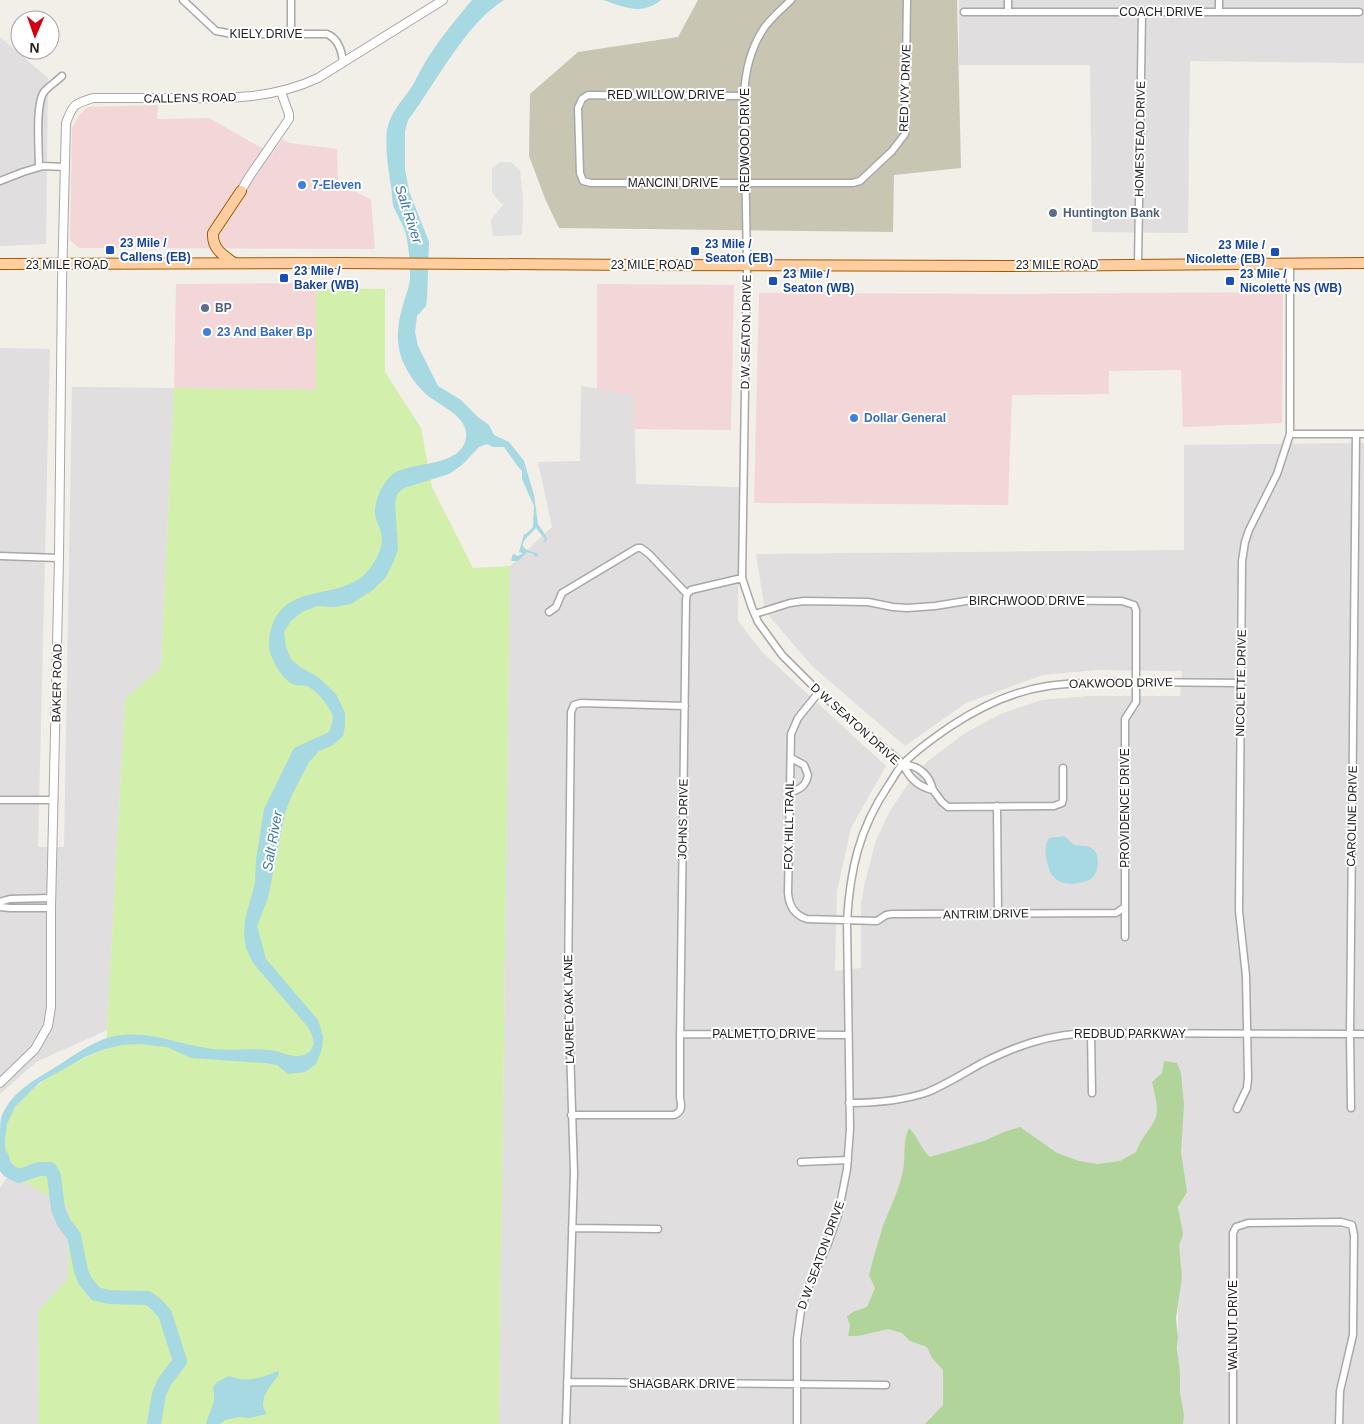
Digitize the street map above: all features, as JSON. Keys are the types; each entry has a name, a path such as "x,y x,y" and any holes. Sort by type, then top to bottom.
{"main road":[{"path":"234,264 217,249 213,238 214,230 241,191"},
{"name":"23 MILE ROAD","path":"0,264 1138,265 1364,263"}],"street":[{"name":"KIELY DRIVE","path":"183,0 219,32 233,34 322,34 332,36 341,49 343,63"},
{"path":"291,34 292,0"},
{"name":"CALLENS ROAD","path":"62,265 66,123 70,112 76,104 93,98 224,99 281,92 307,83 343,63 443,0"},
{"name":"REDWOOD DRIVE","path":"746,264 745,75 754,45 764,27 791,0"},
{"name":"RED IVY DRIVE","path":"853,183 860,181 892,151 905,134 906,0"},
{"path":"1008,0 1008,12"},
{"path":"1219,0 1219,12"},
{"name":"COACH DRIVE","path":"964,12 1359,12"},
{"name":"HOMESTEAD DRIVE","path":"1138,265 1142,12"},
{"path":"39,167 40,99 45,91 62,76"},
{"path":"241,191 289,119 281,92"},
{"name":"RED WILLOW DRIVE","path":"583,181 580,173 578,108 582,99 588,95 744,96"},
{"path":"0,181 39,167 65,167"},
{"name":"MANCINI DRIVE","path":"583,181 591,184 853,183"},
{"name":"NICOLETTE DRIVE","path":"1237,1109 1247,1088 1246,976 1239,911 1243,551 1249,530 1280,469 1290,434 1290,263"},
{"name":"D W SEATON DRIVE","path":"746,264 742,578 755,614 765,633 782,655 819,692 903,764 871,813 852,870 847,921 847,1035 850,1129 848,1160 838,1215 801,1310 797,1339 797,1424"},
{"name":"BAKER ROAD","path":"0,1083 35,1049 48,1026 51,1006 51,898 59,558 62,265"},
{"path":"1290,434 1364,434"},
{"name":"CAROLINE DRIVE","path":"1351,1108 1350,1034 1356,434"},
{"path":"549,612 556,607 562,593 637,548 646,550 687,594 691,590 742,578"},
{"path":"0,556 59,558"},
{"name":"JOHNS DRIVE","path":"571,1115 674,1115 680,1111 687,594"},
{"name":"BIRCHWOOD DRIVE","path":"755,614 790,603 804,602 868,602 907,608 972,600 1122,601 1134,605 1136,610 1136,682"},
{"name":"OAKWOOD DRIVE","path":"903,764 938,735 972,712 987,704 1015,694 1045,686 1136,682 1241,683"},
{"name":"PROVIDENCE DRIVE","path":"1125,937 1125,719 1136,702 1136,682"},
{"name":"FOX HILL TRAIL","path":"819,692 801,713 793,727 788,866 789,904 797,914 807,919 847,921"},
{"name":"LAUREL OAK LANE","path":"566,1424 574,1173 568,984 571,709 574,705 581,703 685,706"},
{"path":"790,793 804,785 808,775 804,765 791,758"},
{"path":"903,764 907,774 923,788 933,790"},
{"path":"903,764 915,766 931,780 933,790 948,807 1050,806 1062,803 1063,768"},
{"path":"0,800 54,800"},
{"path":"997,806 998,913"},
{"path":"0,902 10,899 51,898"},
{"path":"0,906 10,908 51,908"},
{"name":"ANTRIM DRIVE","path":"847,921 877,921 886,915 892,914 1116,913 1125,907"},
{"path":"1091,1033 1092,1093"},
{"name":"PALMETTO DRIVE","path":"680,1034 847,1035"},
{"name":"REDBUD PARKWAY","path":"849,1103 888,1101 911,1097 941,1086 1013,1049 1037,1040 1066,1034 1364,1034"},
{"path":"801,1162 848,1160"},
{"name":"WALNUT DRIVE","path":"1233,1424 1233,1233 1236,1227 1248,1223 1341,1222 1352,1225 1354,1235 1353,1335 1340,1390 1339,1424"},
{"path":"572,1228 658,1229"},
{"name":"SHAGBARK DRIVE","path":"567,1382 886,1385"}],"shaded area":[{"path":"698,0 957,0 961,168 894,175 893,232 559,228 546,201 529,156 530,94 578,52 678,37"},
{"path":"959,0 1364,0 1364,63 1190,61 1188,233 1092,232 1090,65 959,65"},
{"path":"0,37 10,46 10,60 27,60 48,78 46,244 0,246"},
{"path":"158,105 157,119 209,118 272,154 282,139 290,143 337,149 338,182 371,200 375,249 79,248 70,240 72,128 80,114 88,107"},
{"path":"500,162 511,162 520,170 523,202 522,235 493,236 491,220 503,205 492,192 492,168"},
{"path":"317,283 316,390 174,388 176,284"},
{"path":"597,284 734,285 731,430 634,429 633,395 597,389"},
{"path":"1283,292 1282,423 1183,427 1181,370 1109,371 1109,394 1012,395 1008,505 754,503 759,293"},
{"path":"0,348 50,349 38,847 64,847 72,387 174,388 161,667 125,700 107,1030 36,1062 0,1094"},
{"path":"581,386 634,394 636,484 739,487 738,621 762,652 886,766 851,828 837,891 835,971 861,968 861,904 876,840 890,811 912,778 928,761 965,733 1001,714 1041,700 1090,696 1180,696 1182,671 1097,670 1043,675 966,703 905,746 812,666 765,611 756,554 1184,550 1184,445 1364,443 1364,1424 1177,1424 1180,1121 953,1352 952,1424 499,1424 510,566 552,527 538,462 580,461"},
{"path":"10,1173 69,1208 68,1279 38,1311 39,1424 0,1424 0,1188"}],"green space":[{"path":"316,288 385,289 385,372 421,428 432,487 473,568 510,566 499,1424 39,1424 38,1311 68,1279 69,1208 10,1173 4,1142 7,1124 13,1111 34,1088 63,1069 106,1049 125,699 161,667 174,388 316,390"},
{"path":"1164,1061 1177,1063 1181,1073 1184,1105 1181,1152 1187,1192 1178,1207 1183,1234 1179,1246 1182,1277 1176,1318 1180,1393 1184,1415 1183,1424 925,1424 943,1405 943,1370 932,1358 927,1347 910,1341 902,1333 888,1329 858,1336 848,1336 850,1326 847,1316 867,1307 875,1288 869,1275 883,1226 901,1178 909,1128 930,1157 984,1141 1020,1127 1057,1153 1079,1161 1098,1164 1120,1161 1136,1152 1156,1117 1157,1104 1152,1082 1162,1073"}],"water":[{"path":"472,0 504,0 476,24 464,39 408,120 405,131 405,169 409,191 429,242 426,306 417,316 415,332 418,346 438,386 461,400 489,425 494,435 509,442 524,461 534,495 538,524 547,540 543,543 545,539 536,528 523,542 523,546 529,551 537,553 538,556 535,557 534,554 527,552 518,561 511,561 513,554 518,556 523,553 519,552 524,534 533,527 534,506 522,479 522,471 504,447 493,447 487,444 479,447 462,465 449,474 404,488 397,494 395,503 398,549 386,577 373,590 351,604 335,607 317,606 302,612 291,621 284,632 286,647 291,659 300,667 318,677 336,694 345,713 343,736 333,745 319,751 309,762 292,795 285,813 268,898 257,926 266,959 318,1020 323,1036 322,1049 316,1064 305,1072 288,1074 277,1065 191,1058 167,1047 140,1044 122,1045 105,1049 85,1057 39,1083 15,1107 7,1124 5,1140 6,1160 10,1173 4,1177 0,1161 0,1131 1,1118 6,1108 19,1092 35,1080 99,1041 115,1036 146,1035 213,1049 270,1050 295,1056 304,1055 313,1046 313,1038 307,1026 253,963 246,948 244,935 245,920 255,883 256,860 264,809 294,748 329,732 333,718 328,706 314,691 307,686 289,682 281,673 270,650 270,636 272,626 279,612 289,603 301,597 355,582 369,569 377,557 382,544 382,536 375,515 376,502 389,477 401,470 445,459 455,454 462,448 466,438 466,430 458,418 427,395 414,381 404,364 399,350 398,328 409,284 409,260 405,231 393,205 386,144 387,130 394,112 413,85 434,49"},
{"path":"603,0 661,0 647,8 633,9"},
{"path":"1064,836 1074,844 1090,847 1096,853 1097,869 1091,879 1081,883 1067,884 1058,881 1051,874 1046,856 1047,842 1049,838"},
{"path":"278,1371 279,1374 264,1398 263,1404 267,1414 250,1418 238,1417 225,1420 220,1424 206,1424 214,1402 213,1387 217,1382 229,1376 254,1379"}],"waterway":[{"name":"Salt River","path":"2,1157 8,1169 19,1176 39,1169 50,1169 54,1176 58,1209 64,1223 74,1236 81,1271 85,1281 96,1294 109,1297 148,1298 165,1314 180,1361 165,1381 159,1394 154,1424"}],"place":[{"name":"7-Eleven","path":"302,185"},
{"name":"Huntington Bank","path":"1053,213"},
{"name":"23 Mile / Callens (EB)","path":"110,250"},
{"name":"23 Mile / Seaton (EB)","path":"695,251"},
{"name":"23 Mile / Nicolette (EB)","path":"1275,252"},
{"name":"23 Mile / Baker (WB)","path":"284,278"},
{"name":"23 Mile / Seaton (WB)","path":"773,281"},
{"name":"23 Mile / Nicolette NS (WB)","path":"1230,281"},
{"name":"BP","path":"205,308"},
{"name":"23 And Baker Bp","path":"207,332"},
{"name":"Dollar General","path":"854,418"}]}
